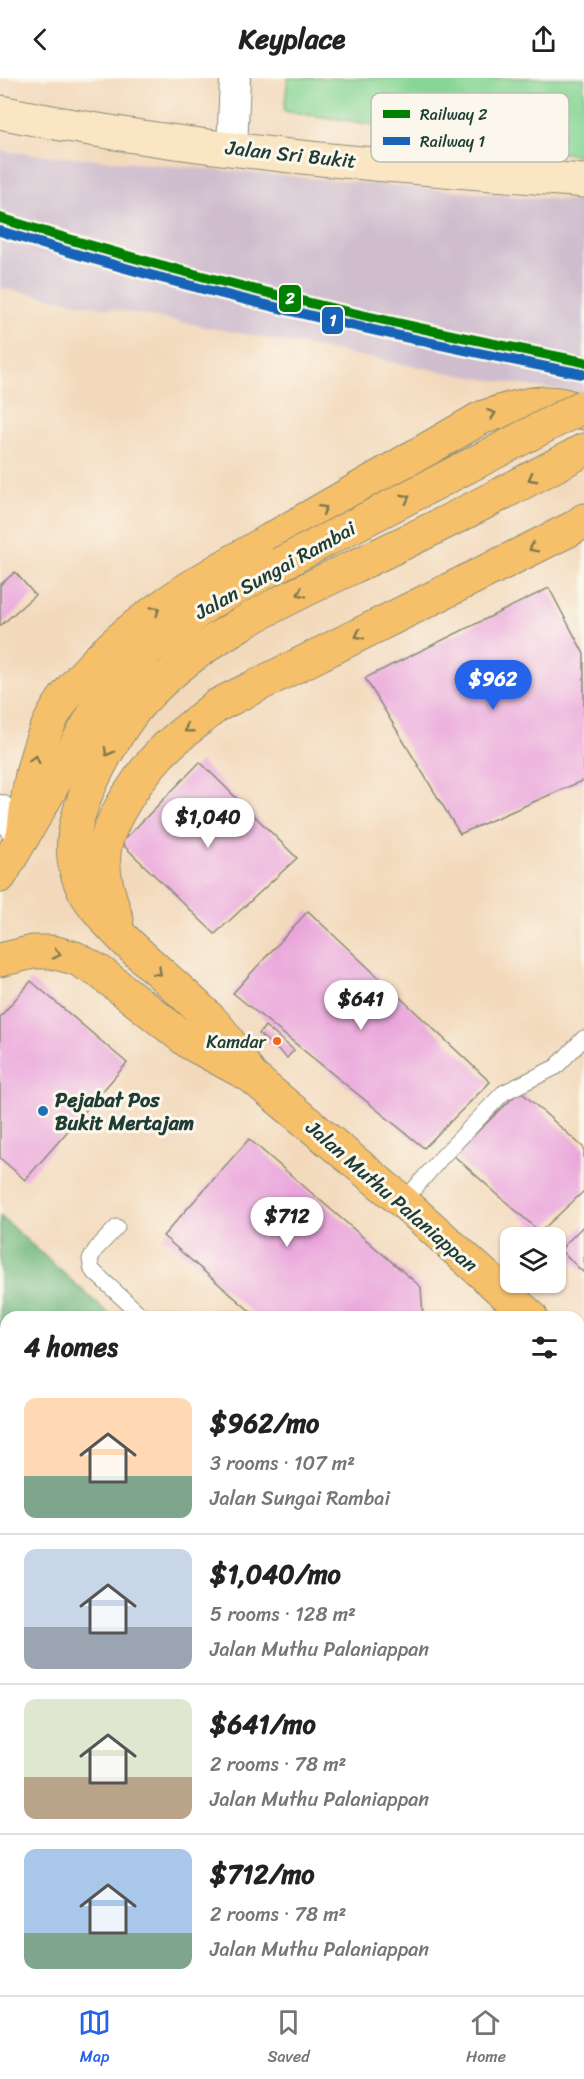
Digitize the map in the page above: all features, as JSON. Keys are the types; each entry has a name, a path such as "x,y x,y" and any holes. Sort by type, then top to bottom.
{"main road":[{"path":"23,837 28,784 38,746 63,701 94,665 141,621 190,586 482,418 514,407 541,403 561,404 584,413"},
{"name":"Jalan Sungai Rambai","path":"0,876 101,702 148,649 209,603 584,406"},
{"name":"Jalan Sungai Rambai","path":"141,703 204,646 255,615 465,514 584,450"},
{"path":"124,941 105,882 104,851 117,814 139,779 168,745 216,706 582,531"},
{"name":"Jalan Muthu Palaniappan","path":"141,703 116,736 82,802 75,830 74,850 79,879 94,906 124,941 212,1021 251,1076"},
{"name":"Jalan Muthu Palaniappan","path":"0,960 33,952 52,952 75,958 100,972 190,1043 251,1076 403,1202 524,1311"}],"street":[{"path":"232,149 234,78"},
{"name":"Jalan Sri Bukit","path":"0,112 55,123 232,149 454,171 584,181"},
{"path":"0,810 23,837"}],"lane":[{"path":"403,1202 503,1093 556,1067 584,1038"},
{"path":"117,1227 96,1249 90,1259 92,1270 136,1311"}],"shaded area":[{"path":"0,151 584,202 584,394 471,377 0,288"}],"green space":[{"path":"288,78 584,78 584,156 569,154 569,93 371,93 371,124 284,111"},
{"path":"0,1216 105,1311 0,1311"}],"building":[{"path":"15,572 35,595 0,626 0,585"},
{"path":"549,588 584,654 584,780 460,834 365,678"},
{"path":"200,762 297,858 215,934 121,843"},
{"path":"308,911 490,1082 424,1148 233,993"},
{"name":"Pejabat Pos Bukit Mertajam","path":"31,981 127,1063 25,1180 0,1158 0,1017"},
{"path":"265,1026 294,1050 287,1058 259,1034"},
{"path":"520,1091 584,1148 584,1191 545,1227 534,1227 453,1155"},
{"path":"249,1139 421,1287 423,1311 250,1311 163,1236"},
{"path":"584,1225 584,1273 566,1256 566,1244"}],"rail line":[{"name":"2","path":"0,218 217,280 437,332 584,362"},
{"name":"1","path":"0,231 144,273 289,310 435,344 582,374"}],"place":[{"name":"Kamdar","path":"277,1041"},
{"name":"Pejabat Pos Bukit Mertajam","path":"43,1111"}]}
